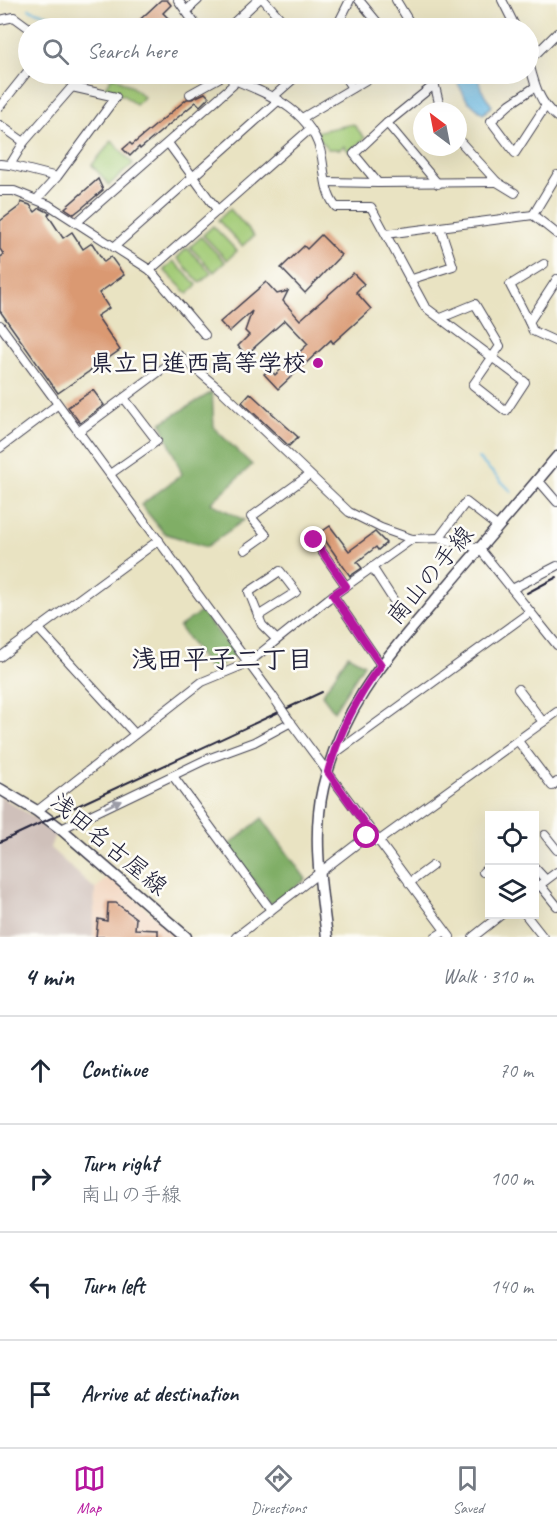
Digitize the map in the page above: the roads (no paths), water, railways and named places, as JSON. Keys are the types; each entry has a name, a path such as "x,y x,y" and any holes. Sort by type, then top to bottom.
{"street":[{"path":"178,0 191,18"},
{"path":"186,10 198,0"},
{"path":"239,18 258,0"},
{"path":"264,0 280,18"},
{"path":"341,18 350,0"},
{"path":"359,0 374,18"},
{"path":"396,0 407,18"},
{"path":"502,0 511,18"},
{"path":"0,20 14,17 18,20"},
{"path":"539,51 557,33"},
{"path":"1,103 18,83"},
{"path":"10,165 24,142 75,84"},
{"path":"190,94 212,84"},
{"path":"76,223 233,84"},
{"path":"249,84 276,98 302,118 320,146 329,199 336,207 371,207 425,307 441,318 493,358 525,382 506,411 473,385 493,358 500,346 475,304 441,318"},
{"path":"114,247 289,84"},
{"path":"302,118 358,84"},
{"path":"534,84 545,107 557,117"},
{"path":"378,183 354,154 387,123 434,85 439,102"},
{"path":"37,199 57,177 117,97 72,87"},
{"path":"535,87 510,104 491,121 515,153 545,107"},
{"path":"387,123 438,184"},
{"path":"0,125 24,142"},
{"path":"150,270 310,129"},
{"path":"168,143 219,211"},
{"path":"467,149 497,182 515,193"},
{"path":"0,164 57,177"},
{"path":"533,215 557,175"},
{"path":"326,183 497,182"},
{"path":"0,191 6,189 37,199 150,270 204,335"},
{"path":"386,234 533,215 557,234"},
{"path":"409,280 453,266 440,227"},
{"path":"544,264 510,285 533,331 557,342"},
{"path":"529,322 557,279"},
{"path":"0,326 159,540 377,842 447,934 435,937"},
{"path":"78,432 180,356 224,393 349,512 412,539 439,538 479,548 556,641"},
{"path":"110,474 157,441 124,398"},
{"path":"0,448 57,405"},
{"name":"南山の手線","path":"327,937 320,872 318,817 333,755 352,707 381,665 557,457"},
{"path":"245,550 266,535 251,517 309,475"},
{"path":"538,480 557,502"},
{"path":"439,538 466,502 498,527"},
{"path":"37,811 202,682 248,663 333,595 412,539"},
{"path":"0,657 159,540"},
{"path":"314,540 346,586"},
{"path":"512,589 557,566"},
{"path":"372,567 394,601"},
{"path":"258,616 296,592 280,571 249,592 258,616 262,625 276,639"},
{"path":"333,595 381,665"},
{"path":"333,755 355,736 530,612"},
{"path":"38,628 135,735"},
{"path":"518,689 543,722"},
{"path":"377,842 557,712"},
{"path":"61,829 205,760 254,742 290,721"},
{"path":"518,741 552,786 557,782"},
{"path":"173,776 271,910"},
{"name":"浅田名古屋線","path":"0,789 37,811 61,829 186,937"},
{"path":"236,937 371,833"},
{"path":"545,835 557,850"},
{"path":"409,883 432,866"},
{"path":"557,872 540,885 557,906"},
{"path":"473,937 497,919"},
{"path":"528,919 543,937"}],"water":[{"path":"458,84 480,84 492,106 483,114 467,100"}],"waterway":[{"path":"29,9 57,18"},
{"path":"478,458 512,492"}],"railway":[{"path":"527,593 557,577"},
{"path":"0,842 322,692"}],"place":[{"name":"県立日進西高等学校","path":"318,363"}],"district":[{"name":"浅田平子二丁目","path":"222,659"}]}
